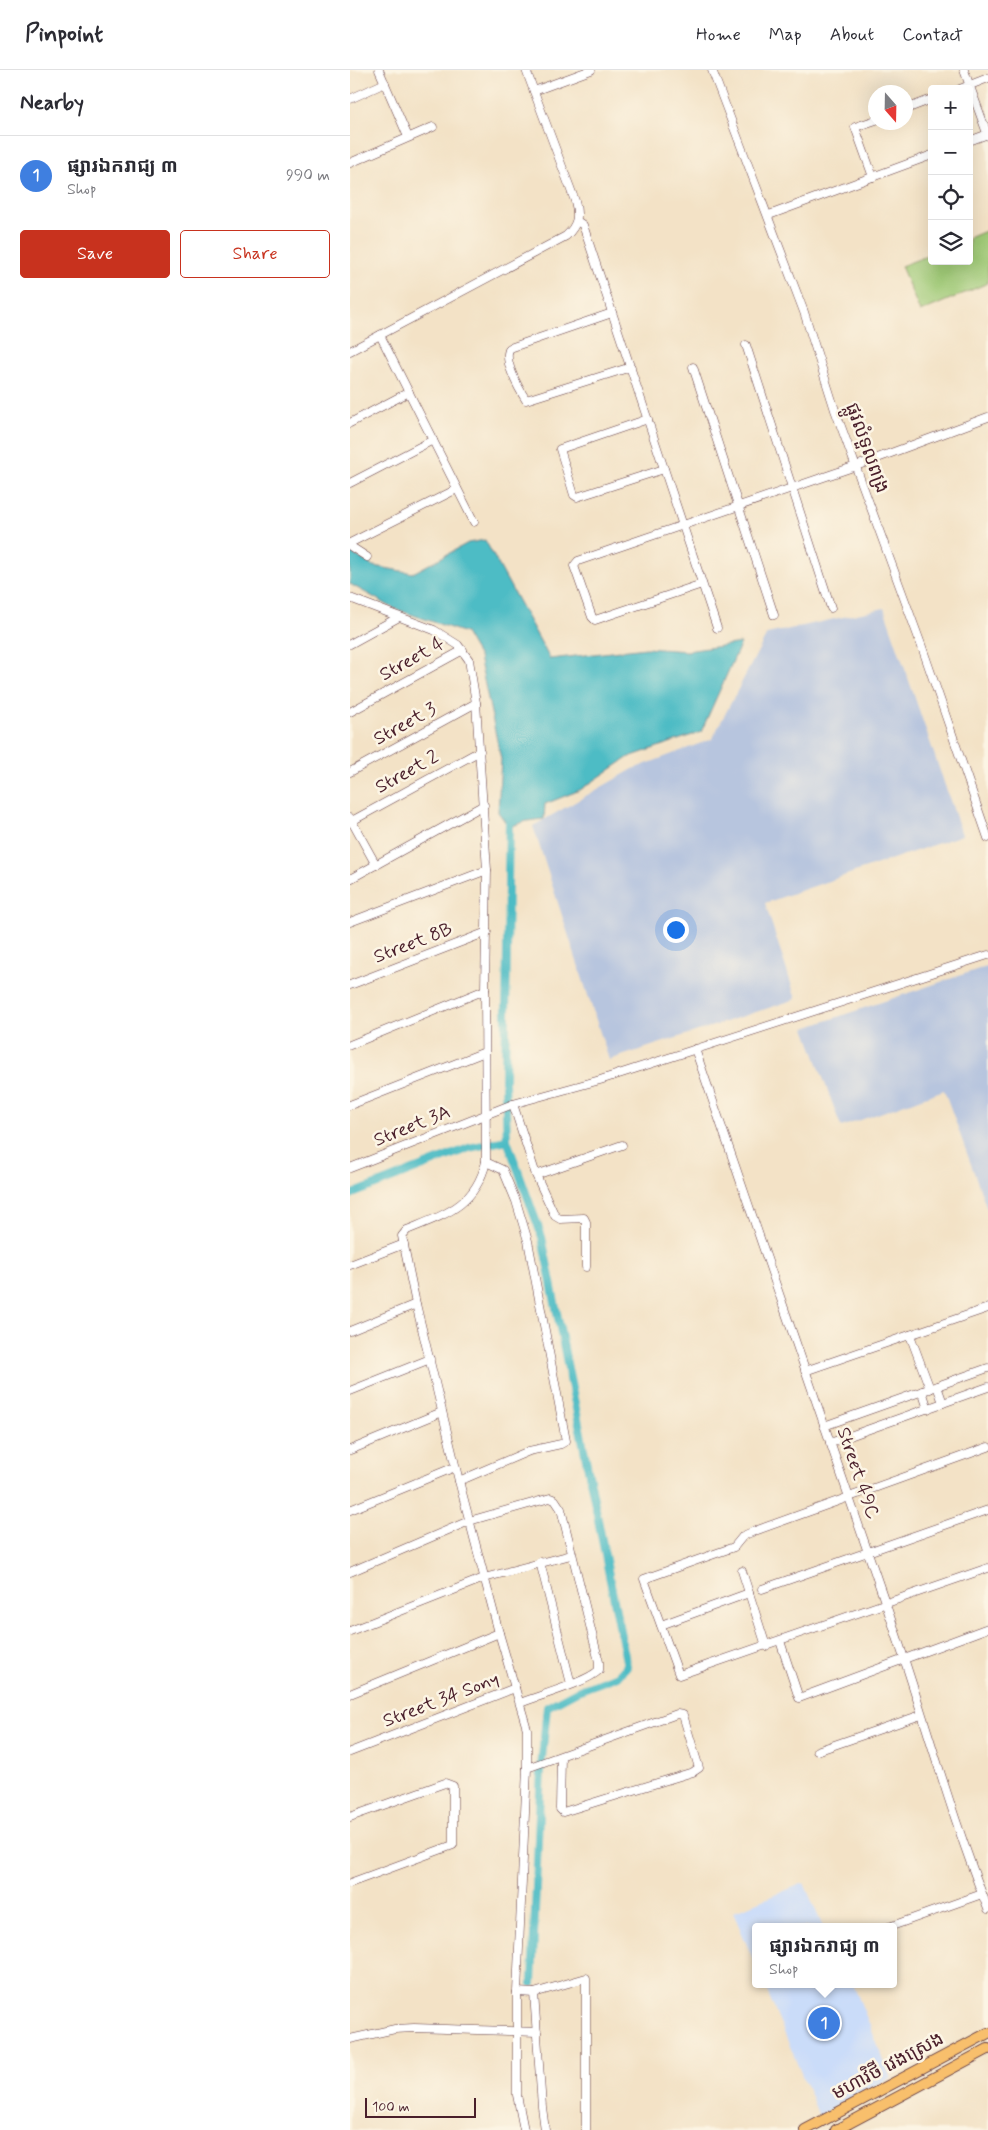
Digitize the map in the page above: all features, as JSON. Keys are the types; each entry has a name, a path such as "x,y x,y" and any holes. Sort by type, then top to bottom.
{"main road":[{"name":"មហាវិថី វេងស្រេង","path":"805,2130 988,2034"},
{"name":"មហាវិថី វេងស្រេង","path":"836,2130 988,2049"}],"street":[{"path":"379,70 408,137"},
{"path":"350,351 566,236 573,229 577,221 578,211 526,70"},
{"path":"534,91 591,70"},
{"name":"ផ្លូវលំទួលពង្រ","path":"712,70 804,312 835,410 988,838"},
{"path":"964,70 969,85 988,78"},
{"path":"350,99 385,84"},
{"path":"973,96 988,135 973,140"},
{"path":"913,106 928,101"},
{"path":"868,123 855,127 873,177"},
{"path":"350,163 433,126"},
{"path":"768,215 928,156"},
{"path":"577,221 583,225 717,628"},
{"path":"612,314 510,348 507,355 508,362 526,400 631,367"},
{"path":"380,335 474,522"},
{"path":"746,345 830,608"},
{"path":"693,367 774,615"},
{"path":"350,423 409,392"},
{"path":"702,584 599,620 592,617 574,566 576,563 856,466 988,417"},
{"path":"648,419 560,449 574,495 577,497 664,469"},
{"path":"350,483 433,440"},
{"path":"367,557 350,544 457,489"},
{"path":"350,598 434,630 451,639 463,650 469,660 476,703 487,870 485,990 486,1162 482,1178 472,1194 462,1203 407,1230 402,1236 416,1304 455,1467 499,1633 527,1729 530,1767 516,1992 517,2095 524,2130"},
{"path":"350,644 399,617"},
{"name":"Street 4","path":"350,712 463,650"},
{"name":"Street 3","path":"350,772 476,703"},
{"name":"Street 2","path":"351,820 480,751"},
{"path":"350,879 484,805"},
{"path":"351,820 376,865"},
{"path":"350,922 487,870"},
{"name":"Street 8B","path":"350,985 487,932"},
{"name":"Street 3A","path":"350,1168 500,1108 600,1080 988,954"},
{"path":"350,1045 485,990"},
{"name":"Street 49C","path":"694,1049 886,1604 921,1715 988,1909"},
{"path":"350,1105 485,1052"},
{"path":"512,1104 536,1175 556,1216 560,1219 584,1218 586,1222 586,1267"},
{"path":"536,1175 622,1145"},
{"path":"459,1481 529,1451 561,1444 566,1441 536,1284 521,1217 503,1170 486,1162"},
{"path":"350,1265 404,1244"},
{"path":"350,1330 416,1304"},
{"path":"805,1371 988,1308"},
{"path":"910,1335 930,1389 943,1403"},
{"path":"350,1391 430,1359"},
{"path":"824,1426 988,1368"},
{"path":"830,1443 988,1387"},
{"path":"928,1409 930,1389"},
{"path":"350,1450 442,1412"},
{"path":"988,1447 752,1532 743,1536 734,1547 645,1578 679,1675 988,1568"},
{"path":"350,1510 455,1467"},
{"path":"350,1572 469,1521 550,1498 555,1500 560,1509 599,1662 599,1670 571,1684 520,1703"},
{"path":"762,1589 988,1510"},
{"path":"350,1631 484,1578 571,1555"},
{"path":"540,1562 571,1684"},
{"path":"742,1571 766,1646"},
{"path":"660,1625 749,1593"},
{"path":"780,1641 799,1698 988,1628"},
{"path":"350,1694 499,1633"},
{"name":"Street 34 Sony","path":"350,1752 515,1688"},
{"path":"530,1767 678,1714 683,1715 699,1768 694,1772 563,1812 560,1809 558,1757"},
{"path":"817,1751 921,1715"},
{"path":"350,1817 445,1783 453,1786 453,1844 350,1883"},
{"path":"897,1924 982,1894"},
{"path":"516,1992 534,1993 586,1978 586,2130"},
{"path":"534,1993 545,2130"},
{"path":"350,2039 414,2028 537,2032"}],"shaded area":[{"path":"884,608 962,835 765,903 796,999 609,1060 533,826 633,769 712,739 767,634"},
{"path":"988,966 988,1211 944,1090 841,1127 805,1028"},
{"path":"804,1883 821,1923 752,1923 752,1957 733,1912"},
{"path":"766,1988 855,1988 891,2078 819,2116"}],"green space":[{"path":"988,230 988,283 920,312 901,266 928,256 928,265 973,265 973,236"}],"water":[{"path":"485,540 550,659 646,648 687,651 741,643 701,732 629,757 580,790 545,804 544,819 527,821 509,827 498,812 501,759 479,657 465,633 393,608 350,584 350,552 373,566 413,573 468,543"}],"waterway":[{"path":"509,818 505,1082 507,1140 542,1237 627,1666 618,1676 577,1691 547,1707 541,1768 532,1983"},
{"path":"350,1195 469,1148 507,1140"}],"place":[{"name":"ផ្សារឯករាជ្យ ៣","path":"824,2023"}]}
